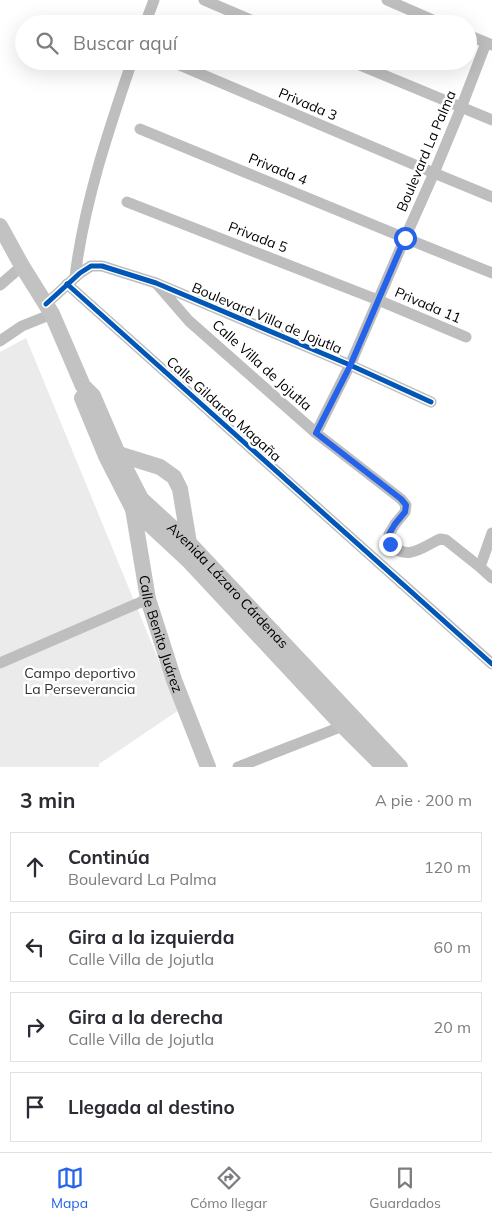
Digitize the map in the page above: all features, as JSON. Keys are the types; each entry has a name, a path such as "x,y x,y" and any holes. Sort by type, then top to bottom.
{"main road":[{"name":"Avenida Lázaro Cárdenas","path":"0,226 49,309 82,386 92,396 112,455 137,504 190,562 348,722"},
{"path":"112,455 160,466 174,477 180,489 190,543"},
{"name":"Avenida Lázaro Cárdenas","path":"137,504 190,543 381,758 400,767"},
{"name":"Calle Benito Juárez","path":"137,504 148,599 174,680 208,767"}],"street":[{"path":"148,15 154,0"},
{"path":"204,0 239,15"},
{"path":"387,0 421,15"},
{"path":"477,39 489,44"},
{"name":"Boulevard La Palma","path":"316,433 350,366 489,44"},
{"path":"0,341 49,309 71,280 94,179 129,70"},
{"name":"Privada 3","path":"191,70 492,196"},
{"path":"371,70 492,120"},
{"name":"Privada 4","path":"140,128 492,273"},
{"name":"Privada 5","path":"127,202 378,300"},
{"path":"0,286 22,266"},
{"name":"Boulevard Villa de Jojutla","path":"71,280 91,266 102,266 156,283 431,402"},
{"name":"Calle Gildardo Magaña","path":"71,280 366,552 492,664"},
{"name":"Calle Villa de Jojutla","path":"156,283 189,321 316,433 401,499 406,505 405,512 389,534 390,544 395,550 413,553 440,539 446,540 480,567"},
{"name":"Privada 11","path":"378,300 466,337"},
{"path":"492,533 480,567 492,578"},
{"path":"0,663 148,599"},
{"path":"238,767 348,722"}],"green space":[{"name":"Campo deportivo La Perseverancia","path":"26,338 179,710 99,764 99,767 0,767 0,352"}],"cycle path":[{"path":"46,304 80,273 91,266 102,266 156,283 350,365 431,402"},
{"path":"67,284 492,664"}],"route":[{"path":"390,544 389,534 405,512 406,505 401,499 316,433 350,366 405,238"}]}
